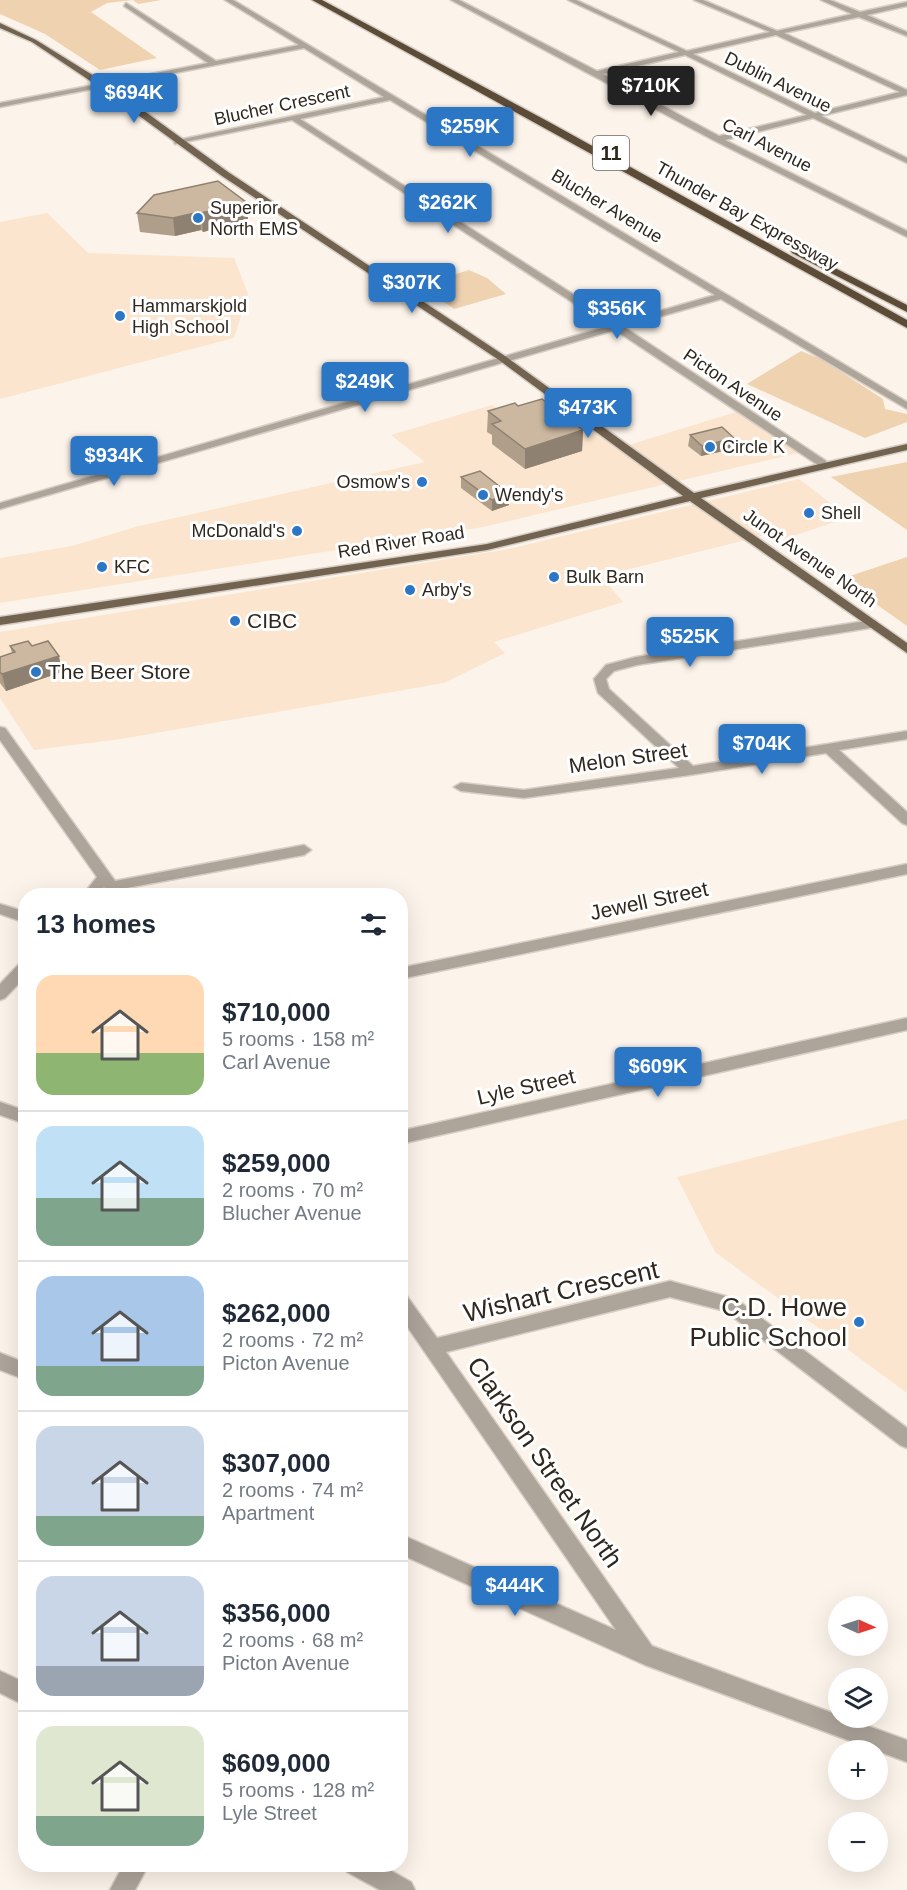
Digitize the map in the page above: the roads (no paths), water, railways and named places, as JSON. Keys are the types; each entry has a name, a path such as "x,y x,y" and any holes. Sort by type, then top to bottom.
{"highway":[{"name":"Thunder Bay Expressway","path":"316,0 567,135 907,325"},
{"name":"Thunder Bay Expressway","path":"333,0 626,161 907,309"},
{"path":"866,303 907,333"}],"main road":[{"name":"Junot Avenue North","path":"0,26 34,41 104,86 178,142 502,358 692,497 907,648"},
{"path":"801,470 907,437"},
{"path":"801,470 907,447"},
{"name":"Red River Road","path":"0,621 487,547 801,470"}],"street":[{"name":"Blucher Avenue","path":"228,0 907,405"},
{"name":"Carl Avenue","path":"454,0 596,73 718,140 907,234"},
{"name":"Dublin Avenue","path":"571,0 686,53 907,161"},
{"path":"697,0 777,33 907,93"},
{"path":"824,0 907,34"},
{"path":"126,4 215,64"},
{"path":"596,73 907,4"},
{"path":"0,105 306,46"},
{"path":"718,140 907,93"},
{"name":"Blucher Crescent","path":"178,142 393,97"},
{"name":"Picton Avenue","path":"294,118 616,326 822,463"},
{"path":"0,506 724,295"},
{"path":"690,771 603,690 600,679 610,668 636,661 872,624"},
{"path":"1,735 111,886 304,850"},
{"name":"Melon Street","path":"461,787 524,794 690,771 907,735"},
{"path":"830,749 907,820"},
{"name":"Jewell Street","path":"408,972 907,870"},
{"path":"0,909 18,915"},
{"path":"0,994 18,975"},
{"name":"Lyle Street","path":"408,1136 907,1024"},
{"path":"0,1108 18,1115"},
{"name":"Wishart Crescent","path":"433,1347 670,1289 730,1305 907,1439"},
{"name":"Clarkson Street North","path":"408,1311 645,1654"},
{"path":"0,1361 18,1369"},
{"path":"408,1548 645,1654 907,1751"},
{"path":"0,1682 18,1691"},
{"path":"122,1890 133,1872"},
{"path":"370,1872 403,1890"}],"place":[{"name":"Superior North EMS","path":"198,218"},
{"name":"Hammarskjold High School","path":"120,316"},
{"name":"Circle K","path":"710,447"},
{"name":"Osmow's","path":"422,482"},
{"name":"Wendy's","path":"483,495"},
{"name":"Shell","path":"809,513"},
{"name":"McDonald's","path":"297,531"},
{"name":"KFC","path":"102,567"},
{"name":"Bulk Barn","path":"554,577"},
{"name":"Arby's","path":"410,590"},
{"name":"CIBC","path":"235,621"},
{"name":"The Beer Store","path":"36,672"},
{"name":"C.D. Howe Public School","path":"859,1322"}]}
